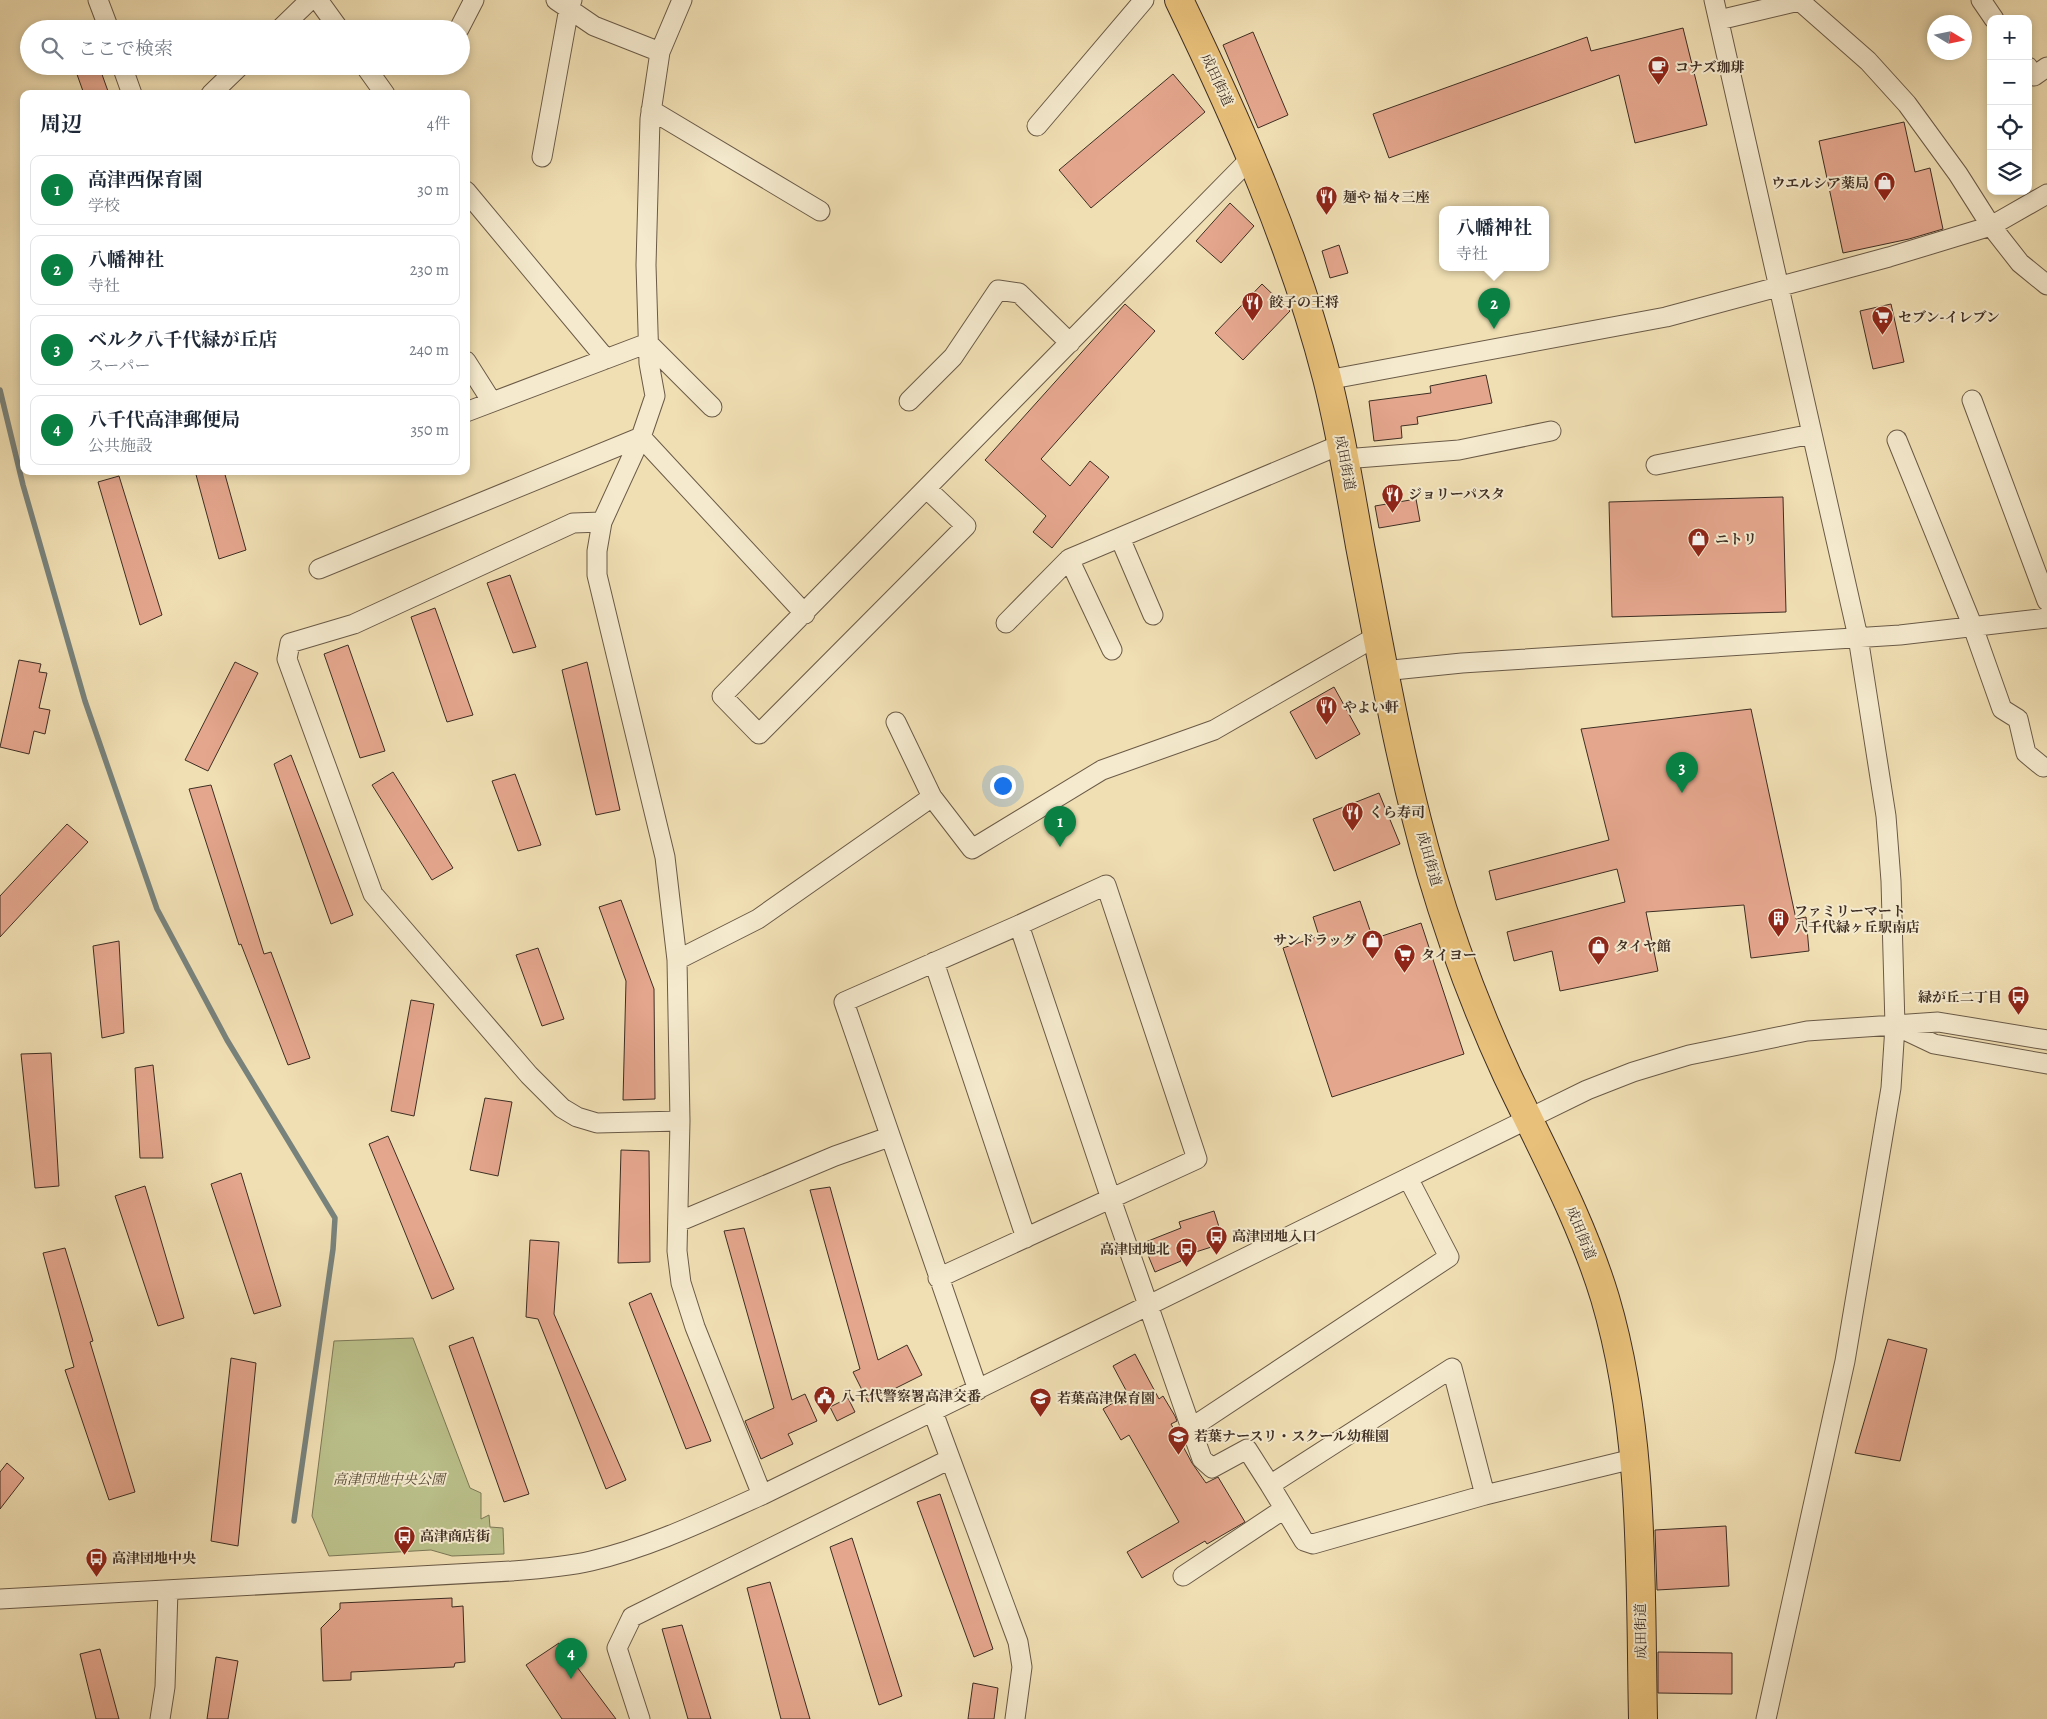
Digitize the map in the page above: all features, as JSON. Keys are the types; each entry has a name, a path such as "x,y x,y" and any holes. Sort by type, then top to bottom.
{"highway":[{"name":"成田街道","path":"1179,0 1274,212 1304,297 1327,380 1343,452 1383,672 1408,785 1435,882 1464,969 1508,1076 1530,1118 1585,1239 1604,1298 1627,1396 1634,1459 1640,1564 1643,1719"}],"street":[{"path":"98,0 106,20"},
{"path":"289,20 310,0"},
{"path":"318,0 332,20"},
{"path":"464,20 474,0"},
{"path":"682,0 660,52 651,110 646,184 648,343 649,363 656,396 641,437 602,522 597,551 597,575 665,858 677,960 680,1121 677,1251 681,1283 695,1327 762,1495"},
{"path":"1037,126 1144,0"},
{"path":"1714,0 1858,637 1886,816 1891,881 1895,1026 1891,1088 1845,1361 1766,1719"},
{"path":"1981,0 1991,15"},
{"path":"1718,20 1802,1 1868,61 1907,104 1958,174 1991,226 2020,263 2047,285"},
{"path":"566,3 594,26 660,52"},
{"path":"542,157 566,3"},
{"path":"2032,73 2034,76 2047,67"},
{"path":"125,75 131,90"},
{"path":"215,90 231,75"},
{"path":"371,75 382,90"},
{"path":"651,110 820,211"},
{"path":"927,489 966,526 759,734 722,696 805,614 927,489 1251,158"},
{"path":"1327,380 1666,318 1778,288 1991,226 2047,194"},
{"path":"470,196 606,359"},
{"path":"909,401 953,357 998,290 1019,294 1070,343"},
{"path":"470,410 648,343"},
{"path":"648,343 712,407"},
{"path":"470,367 492,402"},
{"path":"1972,400 2047,601"},
{"path":"1006,623 1068,559 1343,452 1459,450 1551,431"},
{"path":"1656,464 1812,434"},
{"path":"319,569 641,437"},
{"path":"641,437 805,614"},
{"path":"1897,440 1973,627 2002,709 2018,719 2026,753 2046,771"},
{"path":"602,522 573,523 354,624 290,643 287,659 373,894 523,1068 562,1108 577,1117 597,1123 680,1121"},
{"path":"1120,538 1153,615"},
{"path":"1068,559 1112,650"},
{"path":"1383,672 1462,663 1900,635 2047,618"},
{"path":"896,722 932,797 972,849 1102,770 1214,730 1377,636"},
{"path":"677,960 758,919 932,797"},
{"path":"938,1278 1197,1159 1106,885 844,1002 938,1278 978,1390"},
{"path":"1019,925 1111,1199 1202,1460 1212,1468 1247,1449 1304,1541 1313,1544 1485,1495 1634,1459"},
{"path":"934,962 1026,1238"},
{"path":"0,1599 512,1571 570,1565 612,1555 692,1527 762,1495 1587,1090 1624,1076 1689,1055 1807,1031 1853,1026 1895,1026 1938,1022 2047,1040"},
{"path":"1895,1026 1934,1044 2047,1064"},
{"path":"678,1222 835,1156 890,1137"},
{"path":"1191,1428 1449,1258 1408,1178"},
{"path":"1270,1485 1452,1368 1485,1495"},
{"path":"932,1412 1018,1642 1022,1667 1016,1719"},
{"path":"640,1719 617,1648 632,1617 950,1459"},
{"path":"1183,1576 1284,1508"},
{"path":"160,1719 165,1687 168,1590"}],"green space":[{"name":"高津団地中央公園","path":"413,1338 470,1488 481,1493 481,1519 489,1515 490,1527 503,1528 504,1554 452,1556 431,1550 329,1556 312,1516 334,1341"}],"building":[{"path":"1683,28 1707,125 1635,143 1619,75 1389,158 1373,114 1587,37 1591,51"},
{"path":"1253,32 1288,115 1258,128 1223,45"},
{"path":"1173,74 1205,112 1091,208 1059,170"},
{"path":"77,75 102,75 108,90 83,90"},
{"name":"ウエルシア薬局","path":"1904,122 1915,172 1930,168 1943,229 1909,239 1843,253 1819,141"},
{"path":"1230,203 1254,226 1221,263 1196,241"},
{"path":"1339,245 1348,273 1330,278 1322,251"},
{"path":"1262,284 1290,311 1243,360 1215,333"},
{"path":"1125,304 1155,331 1041,459 1070,486 1090,461 1109,477 1052,548 1033,532 1046,516 985,460"},
{"name":"セブン-イレブン","path":"1891,304 1904,362 1873,369 1860,311"},
{"path":"1486,375 1492,403 1417,417 1418,424 1401,426 1402,438 1374,441 1369,401 1431,393 1430,386"},
{"path":"196,475 225,475 246,550 219,559"},
{"path":"119,476 162,615 140,625 98,482"},
{"path":"1783,497 1786,612 1612,617 1609,502"},
{"path":"1416,499 1420,521 1379,528 1375,506"},
{"path":"510,575 536,647 513,653 487,583"},
{"path":"435,608 473,715 447,722 411,617"},
{"path":"348,645 385,751 360,758 324,654"},
{"path":"19,660 41,664 39,672 47,673 39,708 50,710 45,734 34,731 29,754 0,747"},
{"path":"235,662 258,673 208,771 185,760"},
{"path":"587,662 620,810 596,815 562,670"},
{"path":"1334,687 1360,734 1316,759 1290,712"},
{"path":"1751,709 1796,919 1806,917 1809,951 1751,958 1744,905 1646,912 1658,971 1560,991 1552,951 1514,961 1507,932 1625,902 1617,869 1496,900 1489,871 1609,840 1581,729"},
{"path":"291,755 353,915 331,924 274,764"},
{"path":"393,772 453,868 432,880 372,785"},
{"path":"515,774 541,845 518,851 492,781"},
{"path":"211,785 264,954 271,952 310,1058 288,1065 241,944 239,945 189,789"},
{"path":"1379,793 1400,844 1334,871 1313,819"},
{"path":"67,824 88,842 0,937 0,896"},
{"path":"621,900 654,989 655,1099 623,1100 626,981 599,907"},
{"path":"1360,901 1373,939 1421,923 1464,1054 1332,1097 1283,948 1319,936 1313,917"},
{"path":"119,941 124,1033 102,1038 93,946"},
{"path":"538,948 564,1019 542,1026 516,955"},
{"path":"411,1000 434,1004 414,1116 391,1111"},
{"path":"51,1053 59,1186 35,1188 21,1054"},
{"path":"153,1065 163,1158 140,1158 135,1068"},
{"path":"485,1098 512,1102 498,1176 470,1170"},
{"path":"388,1136 454,1289 432,1299 369,1144"},
{"path":"621,1150 649,1151 650,1262 618,1263"},
{"path":"241,1173 281,1306 254,1314 211,1184"},
{"path":"145,1186 184,1318 158,1326 115,1196"},
{"path":"830,1187 878,1360 907,1345 922,1375 868,1402 853,1372 860,1369 810,1190"},
{"path":"1214,1211 1224,1243 1180,1257 1181,1261 1155,1272 1143,1243 1181,1228 1179,1222"},
{"path":"744,1228 792,1400 805,1394 817,1421 788,1434 793,1444 761,1459 745,1421 774,1408 724,1231"},
{"path":"530,1240 559,1242 554,1314 626,1480 606,1489 538,1319 526,1317"},
{"path":"65,1248 93,1341 90,1342 135,1492 109,1500 65,1370 74,1367 43,1253"},
{"path":"651,1293 711,1441 686,1449 629,1303"},
{"path":"473,1337 529,1494 504,1502 449,1346"},
{"path":"1888,1339 1927,1349 1900,1461 1855,1453"},
{"path":"1135,1354 1159,1399 1163,1396 1175,1416 1177,1421 1171,1424 1192,1463 1206,1483 1218,1477 1245,1522 1207,1544 1205,1541 1142,1578 1127,1552 1179,1522 1129,1435 1121,1440 1103,1409 1128,1394 1113,1366"},
{"path":"231,1358 256,1363 238,1546 211,1541"},
{"path":"848,1398 855,1412 837,1421 830,1407"},
{"path":"7,1463 24,1478 0,1509 0,1472"},
{"path":"940,1494 993,1649 974,1657 917,1502"},
{"path":"1726,1526 1729,1586 1657,1590 1655,1530"},
{"path":"852,1538 902,1696 879,1705 830,1547"},
{"path":"770,1582 810,1719 781,1719 747,1588"},
{"path":"452,1598 452,1607 463,1606 465,1662 455,1663 454,1667 351,1672 351,1680 323,1681 321,1628 340,1609 340,1603"},
{"path":"682,1625 711,1719 688,1719 662,1629"},
{"path":"559,1643 616,1719 562,1719 526,1665"},
{"path":"100,1649 119,1719 96,1719 80,1654"},
{"path":"1658,1652 1732,1653 1732,1694 1658,1693"},
{"path":"216,1657 238,1661 228,1719 207,1719"},
{"path":"973,1683 998,1688 994,1719 968,1719"}],"waterway":[{"path":"0,390 20,473"},
{"path":"21,475 85,701 157,909 227,1040 335,1218 333,1249 294,1521"}],"place":[{"name":"コナズ珈琲","path":"1659,86"},
{"name":"ウエルシア薬局","path":"1885,202"},
{"name":"麺や 福々三座","path":"1327,216"},
{"name":"餃子の王将","path":"1253,321"},
{"name":"八幡神社","path":"1494,329"},
{"name":"セブン-イレブン","path":"1882,336"},
{"name":"ジョリーパスタ","path":"1392,513"},
{"name":"ニトリ","path":"1699,558"},
{"name":"やよい軒","path":"1327,726"},
{"name":"ベルク八千代緑が丘店","path":"1682,793"},
{"name":"くら寿司","path":"1353,831"},
{"name":"高津西保育園","path":"1060,847"},
{"name":"ファミリーマート 八千代緑ヶ丘駅南店","path":"1778,938"},
{"name":"サンドラッグ","path":"1372,959"},
{"name":"タイヤ館","path":"1599,965"},
{"name":"タイヨー","path":"1405,974"},
{"name":"緑が丘二丁目","path":"2018,1016"},
{"name":"高津団地入口","path":"1216,1255"},
{"name":"高津団地北","path":"1186,1268"},
{"name":"八千代警察署高津交番","path":"825,1415"},
{"name":"若葉高津保育園","path":"1041,1417"},
{"name":"若葉ナースリ・スクール幼稚園","path":"1178,1455"},
{"name":"高津商店街","path":"404,1555"},
{"name":"高津団地中央","path":"96,1577"},
{"name":"八千代高津郵便局","path":"571,1679"}]}
